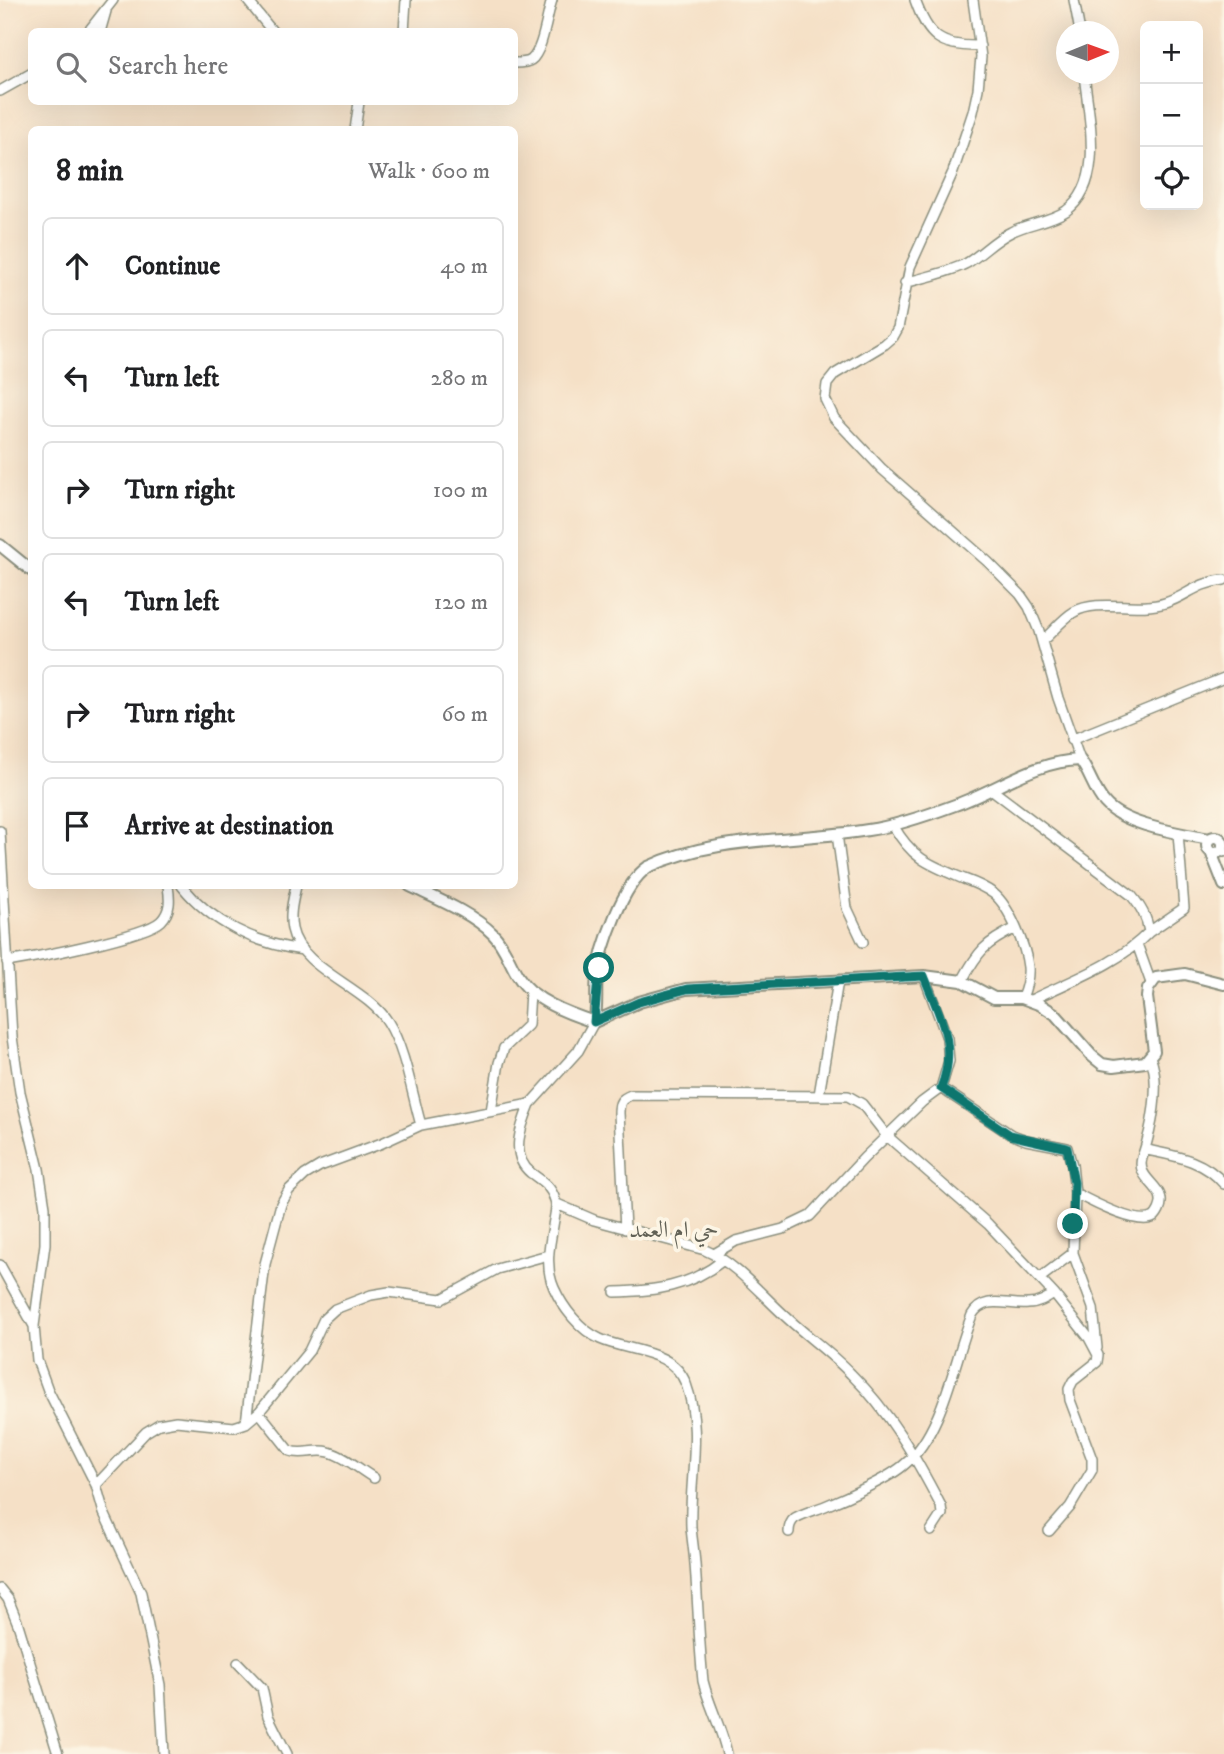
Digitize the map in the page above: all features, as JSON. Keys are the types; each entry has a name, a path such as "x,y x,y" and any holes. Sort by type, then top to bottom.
{"street":[{"path":"247,0 270,28"},
{"path":"404,28 406,0"},
{"path":"518,63 527,62 534,57 552,0"},
{"path":"915,0 926,26 938,39 961,47 980,46"},
{"path":"973,0 980,46 978,89 964,142 910,267 900,320 893,337 886,344 829,379 825,393 827,406 843,428 894,481 988,562 1013,586 1029,607 1072,740 1099,795 1112,809 1147,825 1219,845 1224,885"},
{"path":"1074,0 1078,21"},
{"path":"91,28 111,3"},
{"path":"102,28 111,3"},
{"path":"0,91 28,77"},
{"path":"905,283 962,265 1000,238 1049,219 1074,204 1088,180 1090,168 1085,84"},
{"path":"356,126 359,105"},
{"path":"0,545 28,568"},
{"path":"1042,641 1069,615 1081,609 1160,605 1200,584 1224,580"},
{"path":"1072,740 1224,678"},
{"path":"727,1754 720,1725 703,1681 691,1526 694,1421 685,1381 669,1363 645,1352 602,1340 584,1329 561,1301 550,1274 548,1255 557,1204 550,1187 529,1171 520,1155 519,1134 530,1104 578,1051 594,1022 597,978 603,956 622,901 641,872 660,862 709,846 837,834 893,825 957,804 1032,770 1080,760"},
{"path":"991,789 1131,895 1145,915 1149,932"},
{"path":"893,825 917,857 939,870 979,885 996,895 1016,928 1028,967 1027,999"},
{"path":"0,831 17,1076 45,1207 45,1244 34,1326 37,1360 44,1380 96,1485 104,1513 130,1566 146,1611 160,1685 163,1754"},
{"path":"434,891 493,934 530,992 542,1000 594,1022 639,1002 687,989 786,982 924,976 962,981 986,996 1027,999 1105,965 1181,911 1185,904 1178,833"},
{"path":"837,834 847,908 863,942"},
{"path":"7,961 100,942 157,925 168,912 168,889"},
{"path":"184,889 236,930 277,947 303,950"},
{"path":"296,889 291,922 294,936 303,950 321,967 374,1005 388,1021 399,1048 421,1125"},
{"path":"962,981 974,960 990,941 1016,928"},
{"path":"1027,999 1055,1014 1092,1056 1102,1063 1114,1066 1136,1064 1150,1057 1154,1051 1147,997 1151,983 1137,944"},
{"path":"1151,983 1163,976 1185,974 1224,984"},
{"path":"615,1292 670,1288 692,1280 736,1241 783,1229 810,1216 887,1136 922,1102 941,1088 947,1072 949,1046 924,976"},
{"path":"819,1095 838,981"},
{"path":"491,1111 504,1048 523,1033 528,1025 530,992"},
{"path":"1075,1193 1127,1216 1149,1219 1153,1218 1159,1209 1162,1197 1142,1169 1156,1087 1156,1075 1150,1057"},
{"path":"941,1088 1010,1135 1067,1148 1072,1165 1075,1193 1073,1253 1093,1308 1097,1362 1073,1381 1069,1389 1070,1400 1093,1468 1078,1495 1049,1531"},
{"path":"625,1229 619,1112 619,1104 625,1097 671,1094 841,1095 854,1098 862,1104 887,1136 988,1224 1054,1294 1097,1350"},
{"path":"246,1423 265,1264 284,1197 301,1179 320,1166 421,1125 530,1104"},
{"path":"1147,1150 1202,1165 1214,1172 1224,1184"},
{"path":"557,1204 580,1215 718,1257 754,1285 853,1376 881,1407 914,1456 942,1509 939,1520 931,1531"},
{"path":"1040,1278 1073,1253"},
{"path":"96,1485 138,1440 159,1424 176,1421 234,1427 246,1423 260,1412 309,1351 324,1319 335,1308 371,1295 389,1292 442,1299 498,1269 548,1255"},
{"path":"0,1265 34,1326"},
{"path":"789,1532 794,1518 826,1506 893,1472 914,1456 930,1433 963,1338 981,1304 1034,1303 1054,1294"},
{"path":"260,1412 290,1451 332,1453 374,1478"},
{"path":"0,1589 8,1599 18,1624 58,1754"},
{"path":"237,1663 262,1688 268,1716 287,1754"}],"district":[{"name":"حي ام العمد","path":"674,1229"}],"route":[{"path":"599,968 594,1022 639,1002 687,989 924,976 949,1046 947,1072 941,1088 1010,1135 1067,1148 1075,1193 1073,1224"}]}
